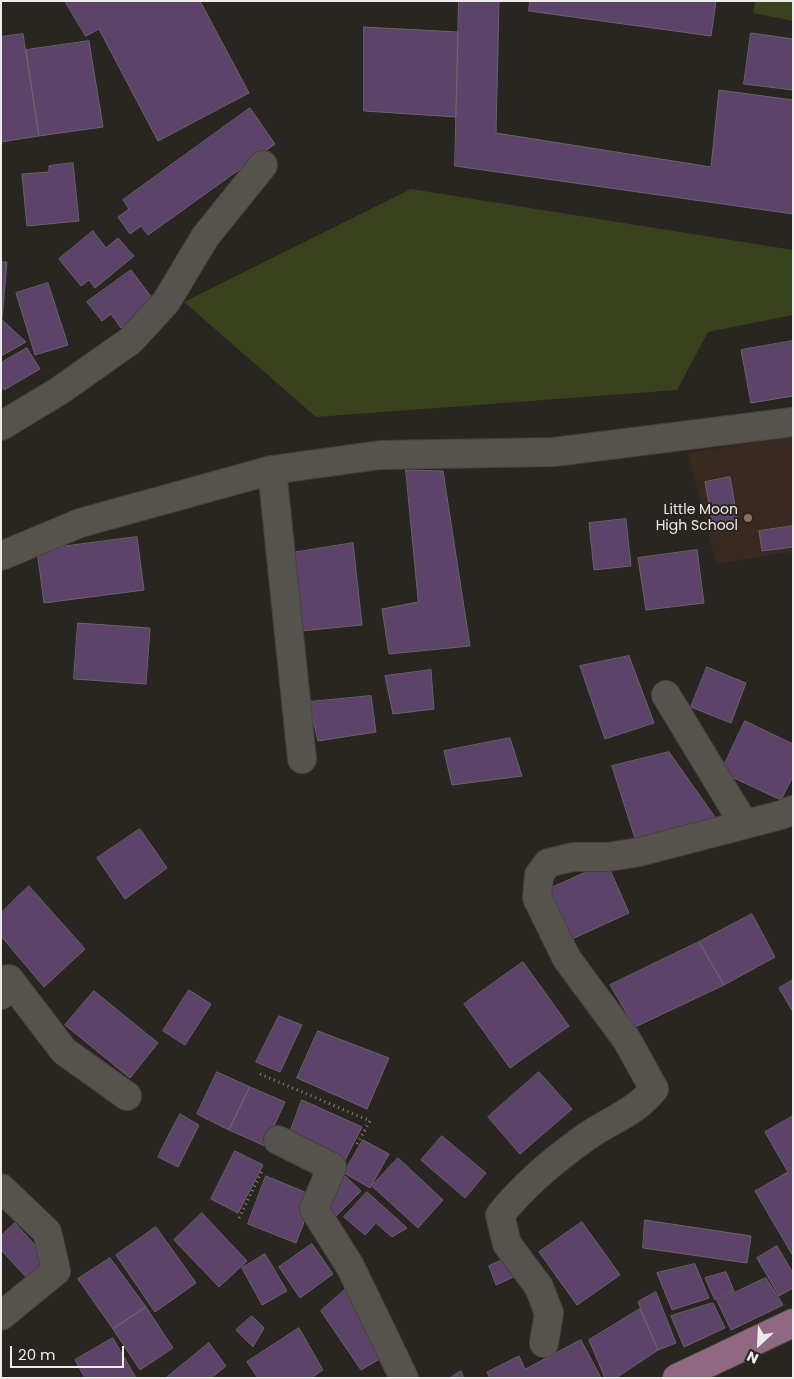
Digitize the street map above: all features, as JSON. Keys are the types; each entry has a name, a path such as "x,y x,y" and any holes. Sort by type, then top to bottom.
{"main road":[{"path":"677,1378 793,1323"}],"street":[{"path":"1,426 59,391 130,341 166,302 205,237 263,165"},
{"path":"1,556 80,523 272,470 380,455 554,452 793,422"},
{"path":"272,470 302,758"},
{"path":"666,695 744,824"},
{"path":"544,1343 549,1312 539,1287 506,1244 500,1214 518,1191 586,1137 642,1103 654,1089 627,1040 567,959 537,898 539,874 548,863 564,859 608,857 639,852 793,810"},
{"path":"1,995 9,979 64,1051 127,1096"},
{"path":"278,1140 332,1167 314,1209 350,1266 404,1378"},
{"path":"1,1188 47,1232 56,1271 1,1316"}],"path":[{"path":"260,1074 370,1121 346,1164 342,1167 332,1167"},
{"path":"239,1218 278,1140"}],"shaded area":[{"name":"Little Moon High School","path":"793,436 793,552 716,564 688,453"}],"green space":[{"path":"755,1 793,1 793,21 753,13"},
{"path":"411,189 793,250 793,315 708,332 677,390 316,417 184,302"}],"building":[{"path":"65,1 200,1 249,93 158,141 99,29 86,36"},
{"path":"459,1 499,1 496,133 711,167 719,90 793,100 793,214 455,166"},
{"path":"530,1 716,1 711,36 529,11"},
{"path":"364,27 458,32 456,117 364,111"},
{"path":"751,33 793,39 793,90 744,84"},
{"path":"23,34 39,136 1,142 1,37"},
{"path":"89,41 103,127 39,136 26,50"},
{"path":"250,108 275,144 148,235 141,226 130,234 118,217 129,209 123,200"},
{"path":"73,163 79,221 27,226 22,174 49,172 49,166"},
{"path":"93,231 106,248 118,238 134,256 95,288 89,280 81,286 59,259"},
{"path":"1,262 7,262 2,319 1,319"},
{"path":"131,270 155,302 121,328 111,314 102,321 87,302"},
{"path":"48,283 68,345 35,355 16,293"},
{"path":"1,319 26,342 1,356"},
{"path":"793,341 793,396 751,403 741,350"},
{"path":"27,348 40,369 4,390 1,385 1,363"},
{"path":"406,470 443,471 470,646 389,654 382,609 418,602"},
{"path":"730,477 739,528 714,531 705,482"},
{"path":"626,519 631,566 594,570 589,523"},
{"path":"793,526 793,547 762,551 759,531"},
{"path":"137,537 144,590 44,603 37,550"},
{"path":"353,543 362,625 301,631 292,553"},
{"path":"697,550 704,603 646,610 638,558"},
{"path":"78,623 150,628 146,684 74,679"},
{"path":"629,656 654,723 605,739 580,666"},
{"path":"707,667 746,683 731,723 691,707"},
{"path":"431,670 434,709 393,714 385,676"},
{"path":"371,696 376,732 318,741 309,702"},
{"path":"745,721 793,744 793,776 781,800 721,772"},
{"path":"510,738 522,776 452,785 444,751"},
{"path":"669,752 717,820 637,845 612,766"},
{"path":"140,829 167,868 125,899 97,858"},
{"path":"607,863 629,913 572,939 549,889"},
{"path":"29,886 85,949 44,987 1,936 1,913"},
{"path":"752,914 775,957 724,985 699,942"},
{"path":"699,942 724,985 635,1027 610,985"},
{"path":"523,962 569,1026 510,1068 464,1004"},
{"path":"793,980 793,1012 779,988"},
{"path":"189,990 211,1004 185,1045 163,1031"},
{"path":"94,991 158,1043 130,1078 65,1025"},
{"path":"279,1016 302,1025 280,1072 256,1062"},
{"path":"318,1031 389,1058 367,1109 297,1078"},
{"path":"217,1072 250,1087 229,1130 197,1114"},
{"path":"539,1072 572,1109 520,1154 488,1117"},
{"path":"250,1087 285,1102 265,1146 229,1130"},
{"path":"302,1100 362,1127 344,1162 289,1135"},
{"path":"180,1114 199,1125 178,1167 158,1157"},
{"path":"793,1116 793,1256 755,1191 788,1172 765,1132"},
{"path":"442,1136 486,1173 465,1198 421,1160"},
{"path":"363,1140 389,1154 370,1188 344,1173"},
{"path":"235,1151 263,1165 238,1213 211,1199"},
{"path":"398,1158 443,1200 418,1228 372,1186"},
{"path":"266,1176 314,1196 296,1243 248,1224"},
{"path":"345,1176 361,1191 335,1217 319,1202"},
{"path":"367,1192 407,1228 392,1237 376,1223 365,1235 344,1217"},
{"path":"202,1213 247,1261 219,1287 174,1240"},
{"path":"645,1220 751,1236 747,1263 643,1248"},
{"path":"582,1222 620,1275 577,1305 539,1252"},
{"path":"15,1223 49,1261 28,1279 1,1250 1,1236"},
{"path":"156,1227 196,1283 155,1312 116,1255"},
{"path":"312,1244 333,1274 300,1298 279,1267"},
{"path":"777,1246 793,1273 793,1288 779,1296 757,1258"},
{"path":"265,1254 287,1291 262,1305 242,1268"},
{"path":"510,1257 518,1275 496,1285 489,1266"},
{"path":"110,1258 146,1307 113,1329 78,1279"},
{"path":"695,1264 709,1298 672,1310 657,1273"},
{"path":"726,1272 734,1291 715,1300 705,1278"},
{"path":"766,1278 783,1305 731,1330 717,1301"},
{"path":"349,1286 383,1357 361,1370 321,1311"},
{"path":"656,1292 676,1343 658,1350 638,1302"},
{"path":"713,1303 725,1328 684,1347 671,1316"},
{"path":"146,1307 173,1348 140,1370 113,1329"},
{"path":"640,1309 658,1350 616,1378 605,1378 589,1340"},
{"path":"252,1316 264,1328 253,1347 236,1330"},
{"path":"299,1328 323,1370 311,1378 258,1378 247,1362"},
{"path":"113,1338 136,1378 85,1378 75,1360"},
{"path":"581,1340 601,1378 490,1378 487,1372 519,1356 525,1369"},
{"path":"209,1343 226,1366 211,1378 166,1378"},
{"path":"461,1371 464,1378 450,1378"}],"place":[{"name":"Little Moon High School","path":"748,518"}]}
